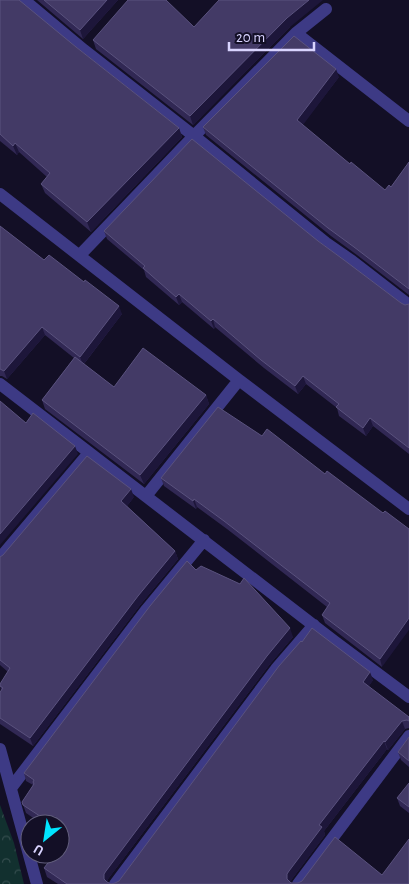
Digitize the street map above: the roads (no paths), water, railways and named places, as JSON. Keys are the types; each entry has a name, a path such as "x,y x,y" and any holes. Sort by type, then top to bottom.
{"street":[{"path":"24,0 87,46 326,243 407,299"},
{"path":"80,255 296,33 326,9"},
{"path":"296,33 409,122"},
{"path":"0,194 238,380 409,509"},
{"path":"146,496 238,380"},
{"path":"0,384 409,696"},
{"path":"0,558 89,453"},
{"path":"11,788 147,609 204,540"},
{"path":"114,884 276,669 314,625"},
{"path":"298,884 409,736"},
{"path":"0,749 38,884"}]}
